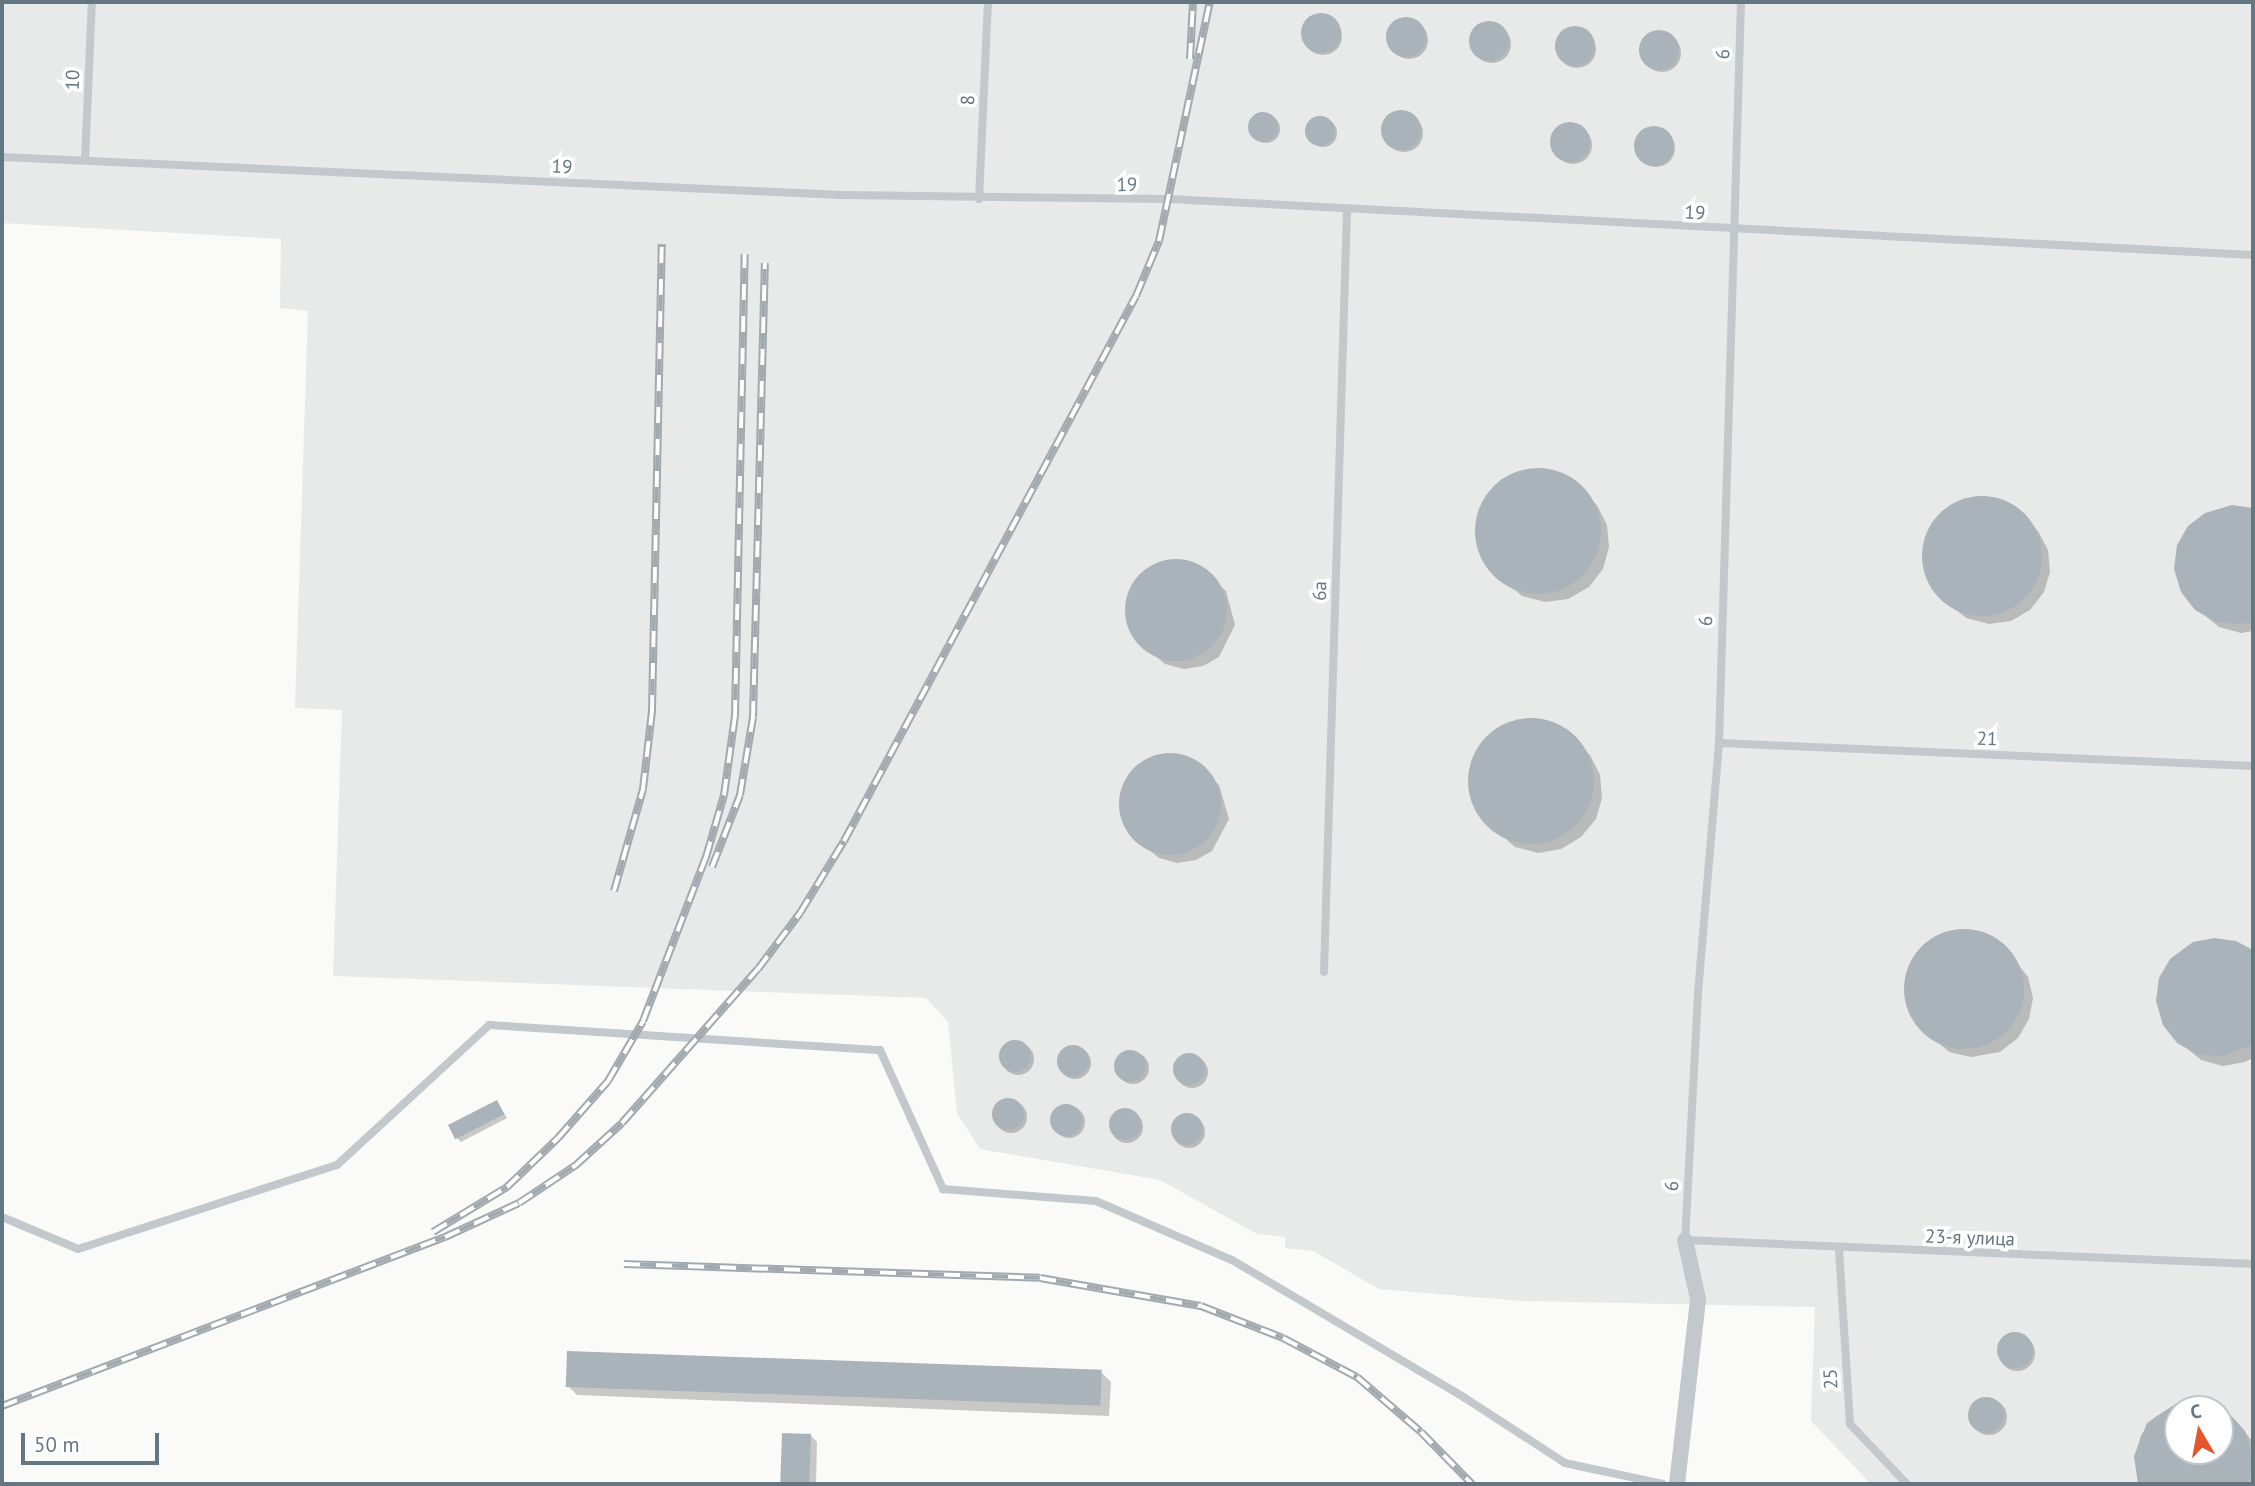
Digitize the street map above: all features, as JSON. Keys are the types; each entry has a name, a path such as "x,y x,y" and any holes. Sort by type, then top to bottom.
{"street":[{"path":"1677,1484 1698,1299 1685,1240"}],"lane":[{"name":"10","path":"85,160 92,2"},
{"name":"8","path":"979,199 988,2"},
{"name":"6","path":"1685,1240 1698,994 1719,743 1731,231 1741,2"},
{"name":"19","path":"2,157 979,199 1169,199 1347,212 2253,255"},
{"name":"6a","path":"1324,972 1347,212"},
{"name":"21","path":"1719,743 2253,766"},
{"path":"2,1217 78,1249 337,1165 489,1025 880,1050 943,1189 1096,1201 1232,1260 1465,1398 1565,1463 1663,1484"},
{"name":"23-я улица","path":"1685,1240 1839,1249 2253,1264"},
{"name":"25","path":"1839,1249 1850,1424 1907,1484"}],"shaded area":[{"path":"2,2 2253,2 2253,1484 1871,1484 1811,1421 1815,1307 1521,1301 1379,1289 1313,1251 1285,1248 1285,1237 1257,1234 1160,1180 980,1149 957,1113 948,1022 926,998 333,976 342,710 295,708 308,311 280,308 281,239 2,223"}],"building":[{"path":"1321,13 1335,19 1341,33 1335,47 1321,53 1307,47 1301,33 1307,19"},
{"path":"1406,17 1420,23 1426,37 1420,51 1406,57 1392,51 1386,37 1392,23"},
{"path":"1489,21 1503,27 1509,41 1503,55 1489,61 1475,55 1469,41 1475,27"},
{"path":"1575,26 1589,32 1595,46 1589,60 1575,66 1561,60 1555,46 1561,32"},
{"path":"1659,30 1673,36 1679,50 1673,64 1659,70 1645,64 1639,50 1645,36"},
{"path":"1401,110 1415,116 1421,130 1415,144 1401,150 1387,144 1381,130 1387,116"},
{"path":"1263,112 1269,113 1277,121 1277,133 1269,141 1263,142 1257,141 1249,133 1248,127 1249,121 1257,113"},
{"path":"1320,116 1326,117 1334,125 1334,137 1326,145 1320,146 1314,145 1306,137 1305,131 1306,125 1314,117"},
{"path":"1570,122 1584,128 1590,142 1584,156 1570,162 1556,156 1550,142 1556,128"},
{"path":"1654,126 1668,132 1674,146 1668,160 1654,166 1640,160 1634,146 1640,132"},
{"path":"1538,468 1562,473 1582,487 1596,507 1601,531 1596,555 1582,575 1562,589 1538,594 1514,589 1494,575 1480,555 1475,531 1480,507 1494,487 1514,473"},
{"path":"1982,496 2005,501 2024,514 2037,533 2042,556 2037,579 2024,598 2005,611 1982,616 1959,611 1940,598 1927,579 1922,556 1927,533 1940,514 1959,501"},
{"path":"2232,505 2253,508 2253,622 2239,624 2216,622 2195,610 2181,592 2174,569 2177,545 2188,526 2205,513"},
{"path":"1176,559 1195,563 1212,574 1223,591 1227,610 1223,629 1212,646 1195,657 1176,661 1157,657 1140,646 1129,629 1125,610 1129,591 1140,574 1157,563"},
{"path":"1531,718 1555,723 1575,737 1589,757 1594,781 1589,805 1575,825 1555,839 1531,844 1507,839 1487,825 1473,805 1468,781 1473,757 1487,737 1507,723"},
{"path":"1170,753 1189,757 1206,768 1217,785 1221,804 1217,823 1206,840 1189,851 1170,855 1151,851 1134,840 1123,823 1119,804 1123,785 1134,768 1151,757"},
{"path":"1964,929 1987,934 2006,947 2019,966 2024,989 2019,1012 2006,1031 1987,1044 1964,1049 1941,1044 1922,1031 1909,1012 1904,989 1909,966 1922,947 1941,934"},
{"path":"2214,938 2236,941 2253,950 2253,1044 2220,1057 2197,1054 2177,1043 2163,1025 2156,1001 2159,978 2170,959 2193,942"},
{"path":"1015,1040 1026,1045 1031,1056 1026,1067 1015,1072 1004,1067 999,1056 1004,1045"},
{"path":"1073,1045 1084,1050 1089,1061 1084,1072 1073,1077 1062,1072 1057,1061 1062,1050"},
{"path":"1130,1050 1141,1055 1146,1066 1141,1077 1130,1082 1119,1077 1114,1066 1119,1055"},
{"path":"1189,1053 1200,1058 1205,1069 1200,1080 1189,1085 1178,1080 1173,1069 1178,1058"},
{"path":"1008,1098 1019,1103 1024,1114 1019,1125 1008,1130 997,1125 992,1114 997,1103"},
{"path":"497,1100 504,1114 455,1139 448,1125"},
{"path":"1066,1104 1077,1109 1082,1120 1077,1131 1066,1136 1055,1131 1050,1120 1055,1109"},
{"path":"1125,1108 1136,1113 1141,1124 1136,1135 1125,1140 1114,1135 1109,1124 1114,1113"},
{"path":"1187,1113 1198,1118 1203,1129 1198,1140 1187,1145 1176,1140 1171,1129 1176,1118"},
{"path":"2015,1332 2028,1337 2033,1350 2028,1363 2015,1368 2002,1363 1997,1350 2002,1337"},
{"path":"567,1351 1102,1370 1100,1406 566,1387"},
{"path":"1986,1397 1999,1402 2004,1415 1999,1428 1986,1433 1973,1428 1968,1415 1973,1402"},
{"path":"2164,1412 2164,1465 2234,1465 2234,1419 2245,1431 2253,1459 2248,1484 2138,1484 2134,1456 2147,1423"},
{"path":"782,1433 811,1434 809,1484 780,1484"}],"railway":[{"path":"1190,59 1193,2"},
{"path":"2,1406 445,1237 519,1203 576,1165 622,1123 758,969 800,913 844,841 1136,296 1159,241 1210,2"},
{"path":"614,891 643,789 652,711 662,244"},
{"path":"433,1232 507,1187 558,1138 608,1081 643,1021 706,857 724,795 735,716 745,254"},
{"path":"712,867 740,795 753,717 765,263"},
{"path":"624,1264 1040,1278 1201,1306 1283,1338 1357,1377 1421,1432 1472,1484"}]}
